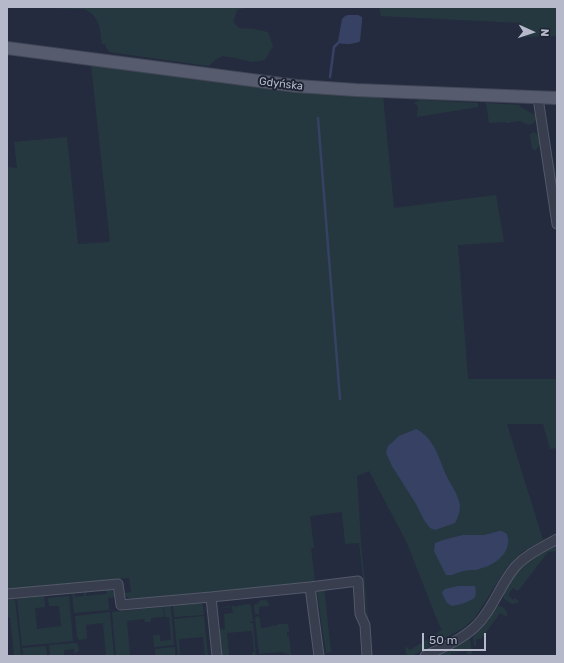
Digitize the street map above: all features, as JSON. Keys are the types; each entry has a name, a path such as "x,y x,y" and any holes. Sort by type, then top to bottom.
{"main road":[{"name":"Gdyńska","path":"7,48 297,86 374,91 557,98"}],"street":[{"path":"538,98 557,224"},
{"path":"425,656 472,630 483,618 516,566 527,557 557,539"},
{"path":"7,594 118,584 122,605 358,581 360,614 365,625 367,656"},
{"path":"310,587 319,656"},
{"path":"211,597 217,656"}],"shaded area":[{"path":"7,7 248,7 237,10 233,22 239,28 268,32 273,46 265,60 252,62 223,56 216,59 209,66 114,53 108,50 105,44 102,44 100,28 96,19 84,9"},
{"path":"379,7 557,7 557,36 524,37 521,23 381,16"},
{"path":"91,64 383,96 394,208 496,195 504,242 458,245 468,379 557,379 557,448 550,449 543,424 507,424 543,540 522,552 507,567 474,619 462,629 412,656 407,656 405,648 407,647 410,650 442,630 407,543 369,471 357,476 361,542 372,656 359,543 345,544 342,512 310,516 314,548 311,548 315,582 132,599 127,597 124,593 131,592 129,578 7,589 7,167 17,168 14,142 67,137 78,244 110,242"},
{"path":"420,100 478,103 478,107 417,117 418,106 414,103"},
{"path":"486,103 520,105 519,106 533,114 537,114 535,122 532,124 525,124 520,121 508,123 489,123"},
{"path":"533,132 539,135 541,140 538,148 535,150 532,149 530,135"},
{"path":"557,543 557,551 548,552 518,591 513,588 508,595 513,600 514,598 519,601 512,604 504,599 503,593 518,570 531,558"},
{"path":"324,587 331,652 326,653 317,592 317,590"},
{"path":"106,588 110,589 114,593 115,597 108,598 109,610 74,613 72,591 74,590 75,597 84,596 84,590 86,589 86,596 107,594"},
{"path":"44,596 45,607 35,608 37,629 61,626 59,606 49,606 48,598 69,596 73,641 22,646 17,599"},
{"path":"15,599 21,656 14,656 10,617 7,617 7,600"},
{"path":"261,600 266,600 269,606 259,607 259,614 255,614 254,606"},
{"path":"200,603 203,605 204,615 174,617 173,606"},
{"path":"250,604 253,621 250,623 253,623 256,656 252,656 252,653 254,652 252,631 227,633 229,656 221,656 218,630 225,629 224,614 233,613 232,607 224,608"},
{"path":"171,606 174,645 154,647 153,635 160,635 160,641 171,640 169,617 165,617 164,607"},
{"path":"498,606 505,609 507,617 500,613 481,639 476,639 476,646 474,646 473,637 485,625"},
{"path":"163,607 164,617 151,618 151,622 145,622 144,619 127,621 130,656 116,656 112,612"},
{"path":"110,612 114,656 106,656 103,623 86,625 87,639 79,640 77,637 75,616"},
{"path":"204,616 208,656 205,656 203,637 179,639 180,656 178,656 174,619"},
{"path":"259,616 261,628 271,627 278,624 288,624 289,632 287,632 287,636 289,636 291,655 281,652 259,653 255,618"},
{"path":"470,639 472,654 467,654 467,651 451,653 451,656 438,656"},
{"path":"76,643 79,650 75,654 74,649 64,650 64,656 50,656 49,645"},
{"path":"46,646 47,656 23,656 22,648"},
{"path":"175,647 175,656 155,656 155,649"}],"water":[{"path":"348,15 358,15 362,17 360,41 349,44 338,43 342,19"},
{"path":"416,429 428,438 436,450 460,505 459,514 455,523 435,530 430,528 424,520 386,453 388,446 399,436"},
{"path":"499,531 507,534 508,542 505,553 502,557 488,566 477,570 466,570 451,575 446,575 434,551 435,543 463,535 484,535"},
{"path":"458,586 475,586 475,597 462,604 452,606 447,603 442,593 445,589"}],"waterway":[{"path":"330,77 334,47 338,43"},
{"path":"318,118 340,399"}]}
